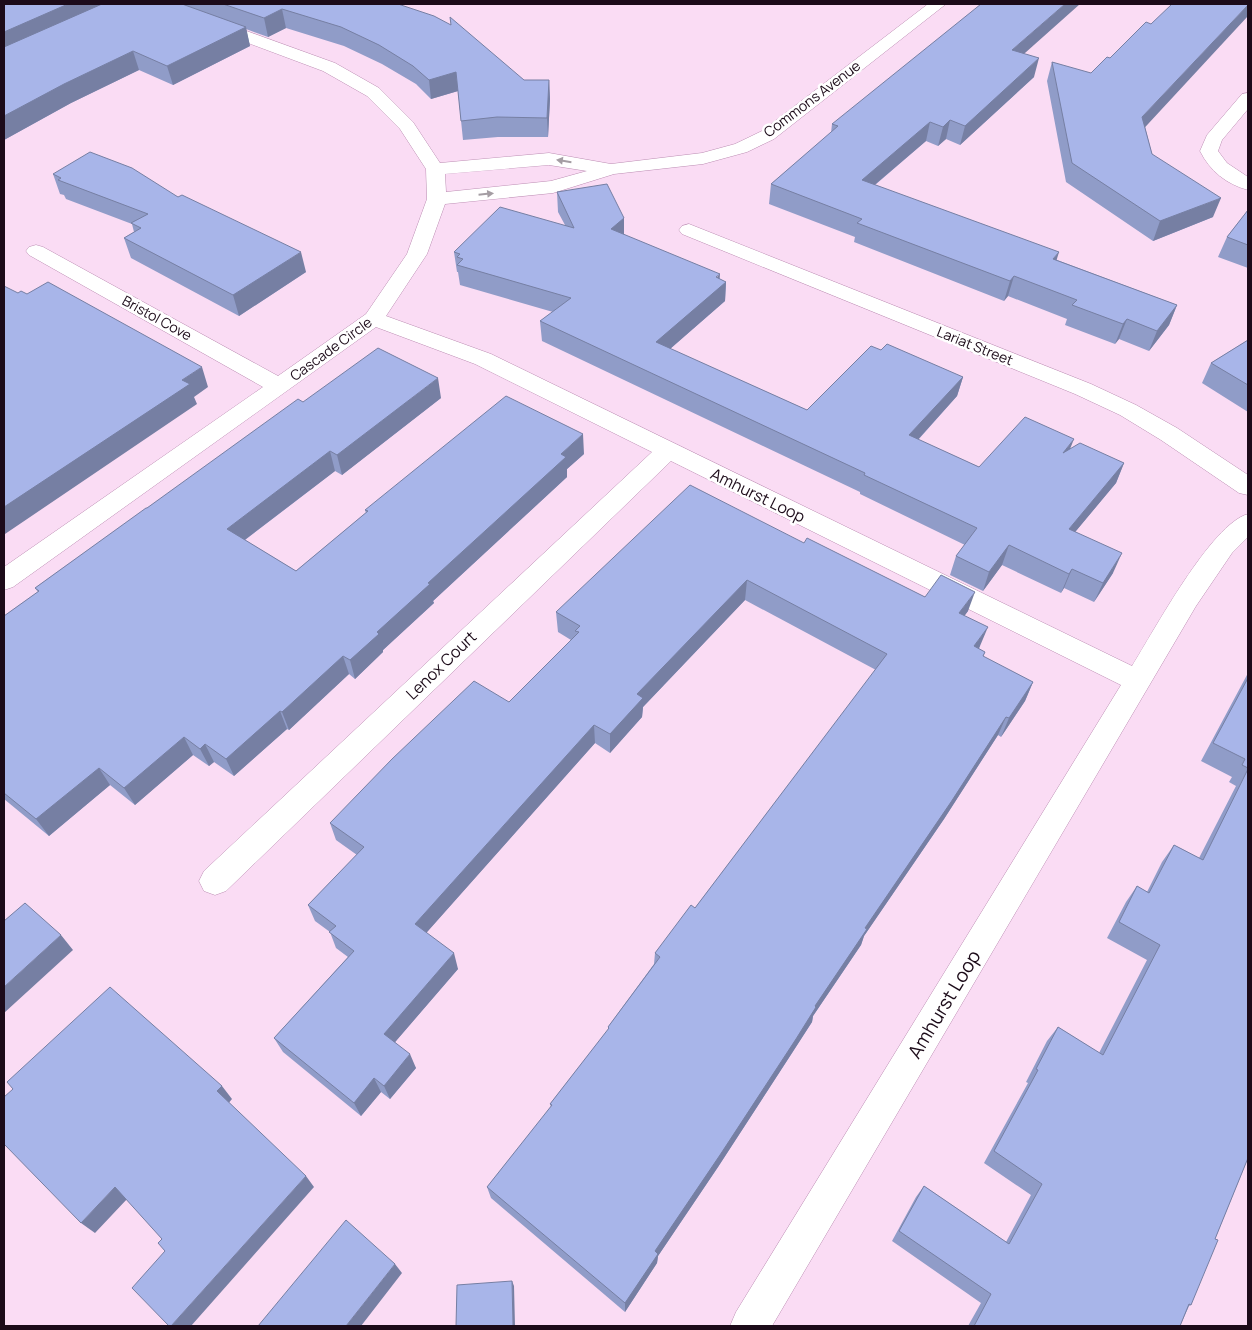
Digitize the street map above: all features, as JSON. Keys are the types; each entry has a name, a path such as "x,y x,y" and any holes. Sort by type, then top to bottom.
{"street":[{"name":"Cascade Circle","path":"4,580 374,318 417,254 437,199 435,169 407,126 373,92 329,67 158,4"},
{"name":"Commons Avenue","path":"437,199 553,187 612,169 703,158 741,148 768,135 938,4"},
{"path":"1248,98 1214,139 1209,151 1215,164 1230,176 1248,184"},
{"name":"Commons Avenue","path":"435,169 549,159 612,169"},
{"name":"Lariat Street","path":"689,230 1074,386 1128,410 1169,434 1248,487"},
{"name":"Bristol Cove","path":"36,251 279,386"},
{"name":"Amhurst Loop","path":"374,318 483,359 1138,681"},
{"name":"Lenox Court","path":"215,880 668,450"},
{"name":"Amhurst Loop","path":"750,1326 1186,599 1223,546 1248,523"}],"building":[{"path":"4,4 68,4 4,32"},
{"path":"102,4 182,4 246,27 167,66 133,51 64,84 4,116 4,47"},
{"path":"223,4 398,4 434,16 451,25 450,17 524,80 549,80 547,118 497,117 461,121 456,72 429,80 413,66 379,45 341,27 282,9 264,18"},
{"path":"981,4 1065,4 1012,50 1039,58 965,126 950,120 943,127 930,122 862,180 1059,252 1053,259 1177,305 1157,331 1127,319 1123,324 1072,305 1077,300 1014,276 1010,281 857,223 862,219 771,184 838,126 832,124"},
{"path":"1172,4 1248,5 1142,117 1152,154 1221,198 1160,221 1072,163 1052,62 1091,73 1107,57 1110,58 1146,22 1151,24"},
{"path":"90,152 132,168 178,197 182,195 301,252 233,295 124,238 141,228 131,223 148,214 58,180 61,178 53,174"},
{"path":"607,184 624,218 611,229 720,274 716,277 726,282 656,342 807,410 871,346 881,350 887,344 963,377 909,435 979,467 1025,417 1074,439 1063,453 1080,443 1124,463 1069,529 1122,553 1103,583 1072,569 1069,574 1009,545 989,572 956,556 977,528 864,475 865,473 540,321 571,298 457,265 463,259 457,257 460,254 454,252 500,207 574,228 557,192"},
{"path":"1248,210 1248,245 1227,237"},
{"path":"48,282 202,367 182,380 190,384 4,507 4,286 18,293 21,291 27,294"},
{"path":"1248,340 1248,385 1211,363"},
{"path":"378,348 438,378 337,455 330,451 227,529 296,571 368,511 365,510 506,396 583,434 561,454 566,457 428,583 430,584 377,632 379,634 350,660 343,656 282,712 280,711 226,759 205,744 200,749 184,737 124,788 99,768 36,819 4,793 4,616 39,591 35,588 298,399 303,402"},
{"path":"690,485 804,543 807,538 925,597 941,575 975,592 959,613 988,627 974,646 985,652 983,656 1033,682 1009,718 1006,717 865,928 867,929 815,1006 796,1039 655,1251 658,1254 625,1303 487,1187 552,1105 550,1104 609,1028 660,957 655,953 691,905 695,908 887,654 747,580 637,694 643,698 610,734 594,725 415,924 454,953 384,1034 410,1054 384,1086 374,1078 354,1103 274,1038 354,951 329,932 336,926 308,905 364,847 330,823 392,759 474,681 509,702 579,632 575,631 580,626 556,612"},
{"path":"1248,678 1248,768 1242,765 1245,759 1213,743"},
{"path":"1248,769 1248,1158 1215,1239 1218,1240 1191,1305 1189,1304 1180,1326 974,1326 991,1294 899,1231 924,1186 1009,1244 1042,1184 994,1151 1038,1070 1036,1069 1058,1027 1103,1055 1160,945 1119,922 1137,886 1149,893 1174,845 1203,860"},
{"path":"25,903 61,935 4,987 4,921"},
{"path":"110,987 222,1086 217,1091 306,1176 171,1326 132,1288 165,1251 158,1243 162,1239 115,1187 81,1223 4,1144 4,1097 13,1089 7,1082"},
{"path":"346,1220 395,1264 346,1326 258,1326"},
{"path":"512,1281 513,1326 456,1326 457,1285"}]}
